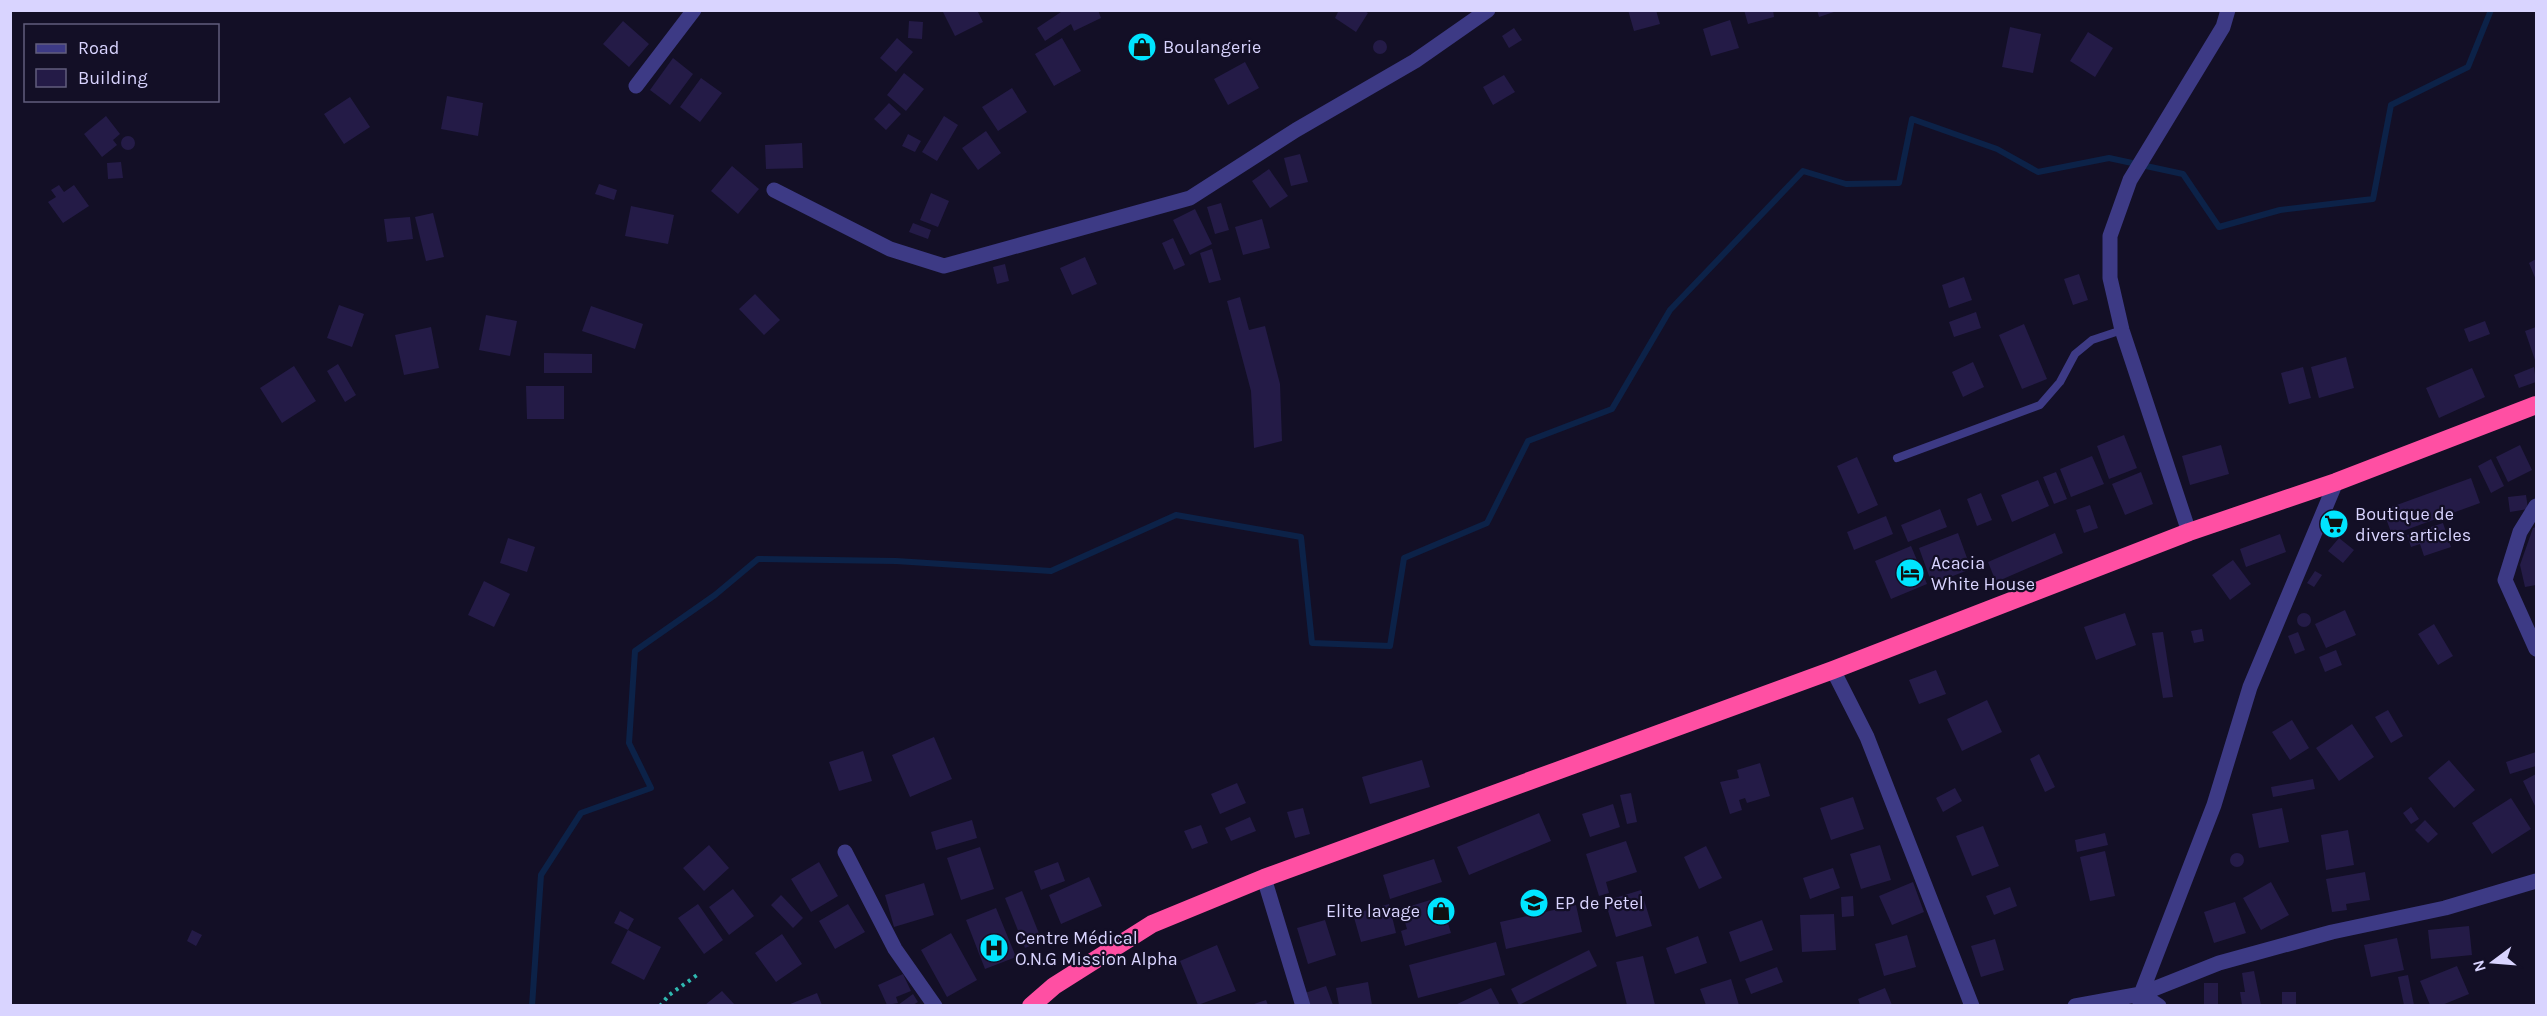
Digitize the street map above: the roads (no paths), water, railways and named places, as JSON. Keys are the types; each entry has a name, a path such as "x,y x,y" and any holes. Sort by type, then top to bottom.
{"highway":[{"path":"1031,1005 1054,986 1152,924 1264,878 1833,670 2189,532 2336,482 2536,405"}],"street":[{"path":"636,86 694,10"},
{"path":"774,190 890,249 944,266 1190,198 1296,130 1415,61 1488,10"},
{"path":"2189,532 2122,330 2110,278 2110,236 2130,180 2223,27 2228,10"},
{"path":"2141,1000 2214,805 2250,687 2336,482"},
{"path":"2536,506 2520,532 2505,580 2536,649"},
{"path":"1833,670 1867,737 1972,1005"},
{"path":"845,852 895,949 935,1005"},
{"path":"1264,878 1303,1005"},
{"path":"2141,1000 2219,963 2332,932 2445,908 2536,880"},
{"path":"2075,1005 2141,1000 2159,1005"}],"lane":[{"path":"1897,458 2040,405 2060,382 2075,354 2092,340 2122,330"}],"waterway":[{"path":"532,1006 541,875 581,813 651,788 629,743 635,651 715,595 758,559 896,561 1051,571 1176,515 1301,537 1312,643 1390,646 1404,558 1487,523 1528,441 1612,409 1670,310 1803,171 1846,184 1899,183 1912,119 1997,149 2038,172 2109,158 2183,174 2219,227 2280,210 2373,199 2391,105 2468,67 2491,10"}],"place":[{"name":"Boulangerie","path":"1142,47"},
{"name":"Boutique de divers articles","path":"2334,524"},
{"name":"Acacia White House","path":"1910,573"},
{"name":"EP de Petel","path":"1534,903"},
{"name":"Elite lavage","path":"1441,911"},
{"name":"Centre Médical O.N.G Mission Alpha","path":"994,948"}]}
